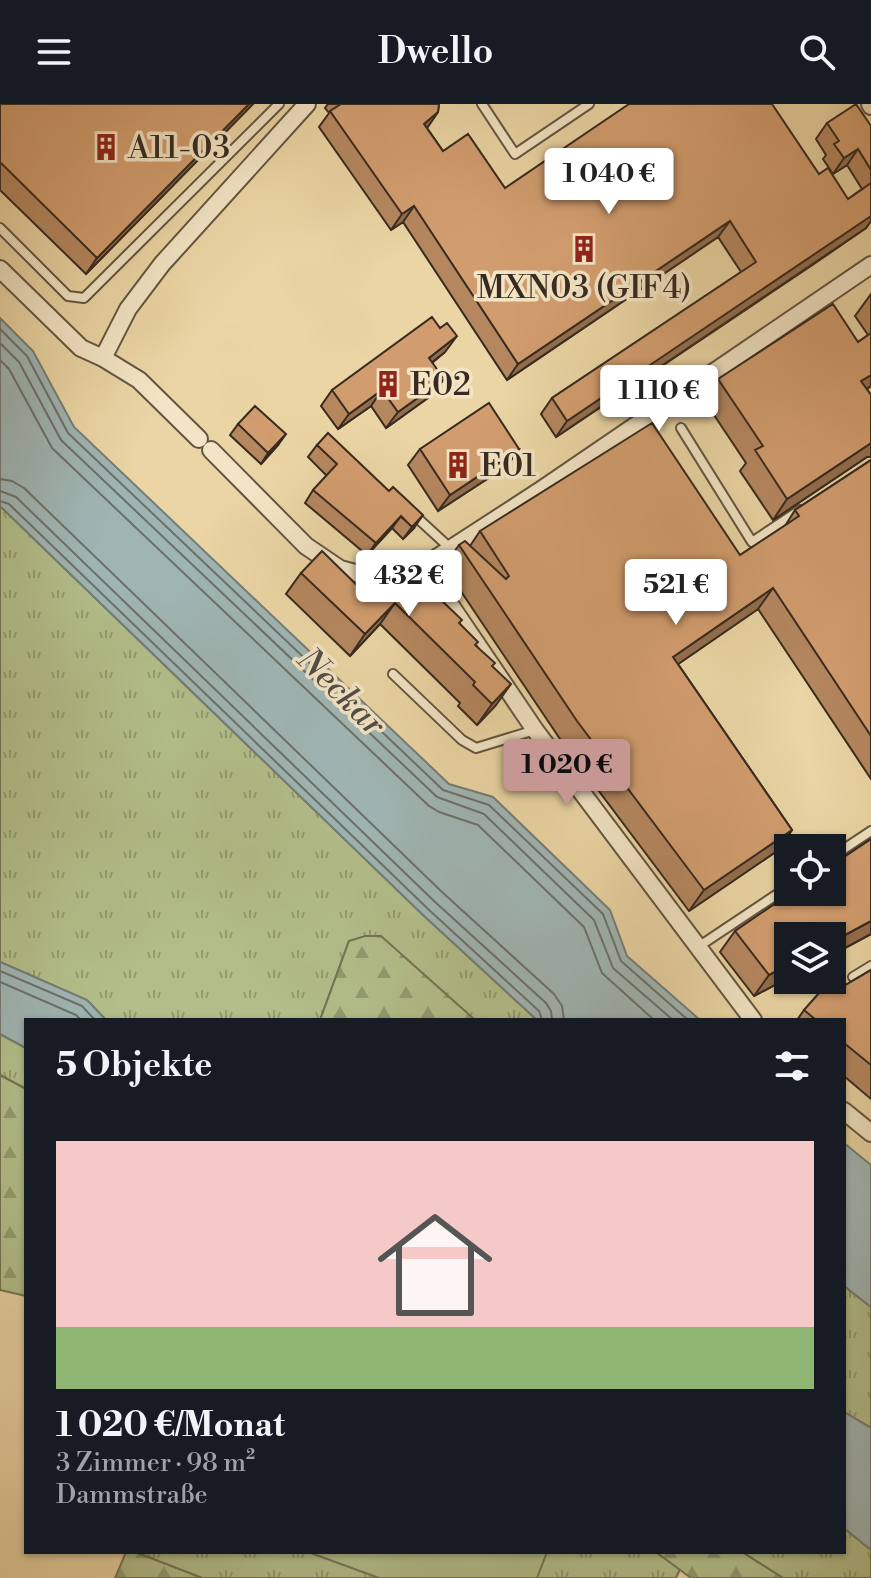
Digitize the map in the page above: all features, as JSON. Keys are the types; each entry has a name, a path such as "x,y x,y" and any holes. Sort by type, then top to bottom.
{"street":[{"path":"103,358 128,309 162,264 307,104"},
{"path":"0,269 81,348 139,380 306,546 340,569 363,575 394,576 424,566 451,549 871,265"},
{"path":"424,566 535,730 751,1018"},
{"path":"846,1113 871,1133"}],"lane":[{"path":"0,228 68,296 84,298 279,104"},
{"path":"482,104 515,154 589,104"},
{"path":"681,428 752,542 805,507"},
{"path":"406,508 451,549"},
{"path":"393,674 462,740 476,748 535,730"},
{"path":"846,848 871,831"},
{"path":"698,948 774,896"},
{"path":"853,977 871,966"}],"green space":[{"path":"0,506 422,914 535,1018 473,1018 380,936 349,941 321,1018 104,1018 87,1000 0,962"},
{"path":"365,936 381,936 473,1018 321,1018 349,941"},
{"path":"0,1034 24,1047 24,1088 0,1075"},
{"path":"0,1075 24,1088 24,1296 0,1290"},
{"path":"846,1288 871,1307 871,1428 846,1413"},
{"path":"846,1530 871,1550 871,1578 783,1578 745,1554 846,1554"},
{"path":"125,1554 140,1554 202,1578 115,1578"},
{"path":"140,1554 659,1554 680,1569 676,1578 202,1578"},
{"path":"313,1554 546,1554 537,1578 379,1578"},
{"path":"659,1554 745,1554 783,1578 691,1578"}],"water":[{"name":"Neckar","path":"0,318 33,351 74,427 449,784 493,797 610,910 627,956 698,1018 535,1018 422,914 0,506"},
{"path":"0,962 87,1000 104,1018 24,1018 24,1047 0,1034"},
{"path":"846,1145 871,1165 871,1307 846,1288"},
{"path":"846,1413 871,1428 871,1550 846,1530"}],"building":[{"name":"A11-03","path":"0,104 249,104 97,258 0,162"},
{"path":"341,104 439,104 438,112 424,124 443,151 468,134 505,188 629,104 772,104 819,174 828,168 848,199 871,183 871,216 567,421 552,398 756,262 730,221 518,364 414,206 402,214 330,111"},
{"path":"856,104 871,126 871,170 858,149 844,158 834,144 839,141 827,123"},
{"path":"833,304 858,342 871,333 871,375 861,381 871,395 871,443 787,499 755,450 763,446 718,379"},
{"name":"E02","path":"432,317 440,328 447,323 457,336 429,358 444,379 398,412 382,390 349,414 332,390"},
{"name":"E01","path":"489,403 519,449 450,495 420,449"},
{"path":"255,406 286,434 268,453 238,424"},
{"path":"652,423 740,555 799,516 795,510 871,460 871,736 773,588 673,657 792,830 786,834 774,834 774,842 704,890 577,721 459,545 465,541 506,579 509,576 480,531"},
{"path":"328,433 389,491 393,487 423,515 412,527 401,516 376,543 313,490 337,464 317,445"},
{"path":"322,551 367,595 384,578 397,590 414,574 462,620 459,623 478,642 475,645 495,663 492,666 511,684 492,704 473,685 475,682 395,603 365,634 301,573"},
{"path":"871,839 871,921 846,934 846,922 774,922 774,972 769,975 735,931 774,904 846,906 846,856"},
{"path":"871,970 871,1065 846,1045 846,1018 814,1018 804,1010 818,994 846,994 846,985"}],"place":[{"name":"A11-03","path":"106,147"},
{"name":"MXN03 (GIF4)","path":"584,249"},
{"name":"E02","path":"388,384"},
{"name":"E01","path":"458,465"}]}
